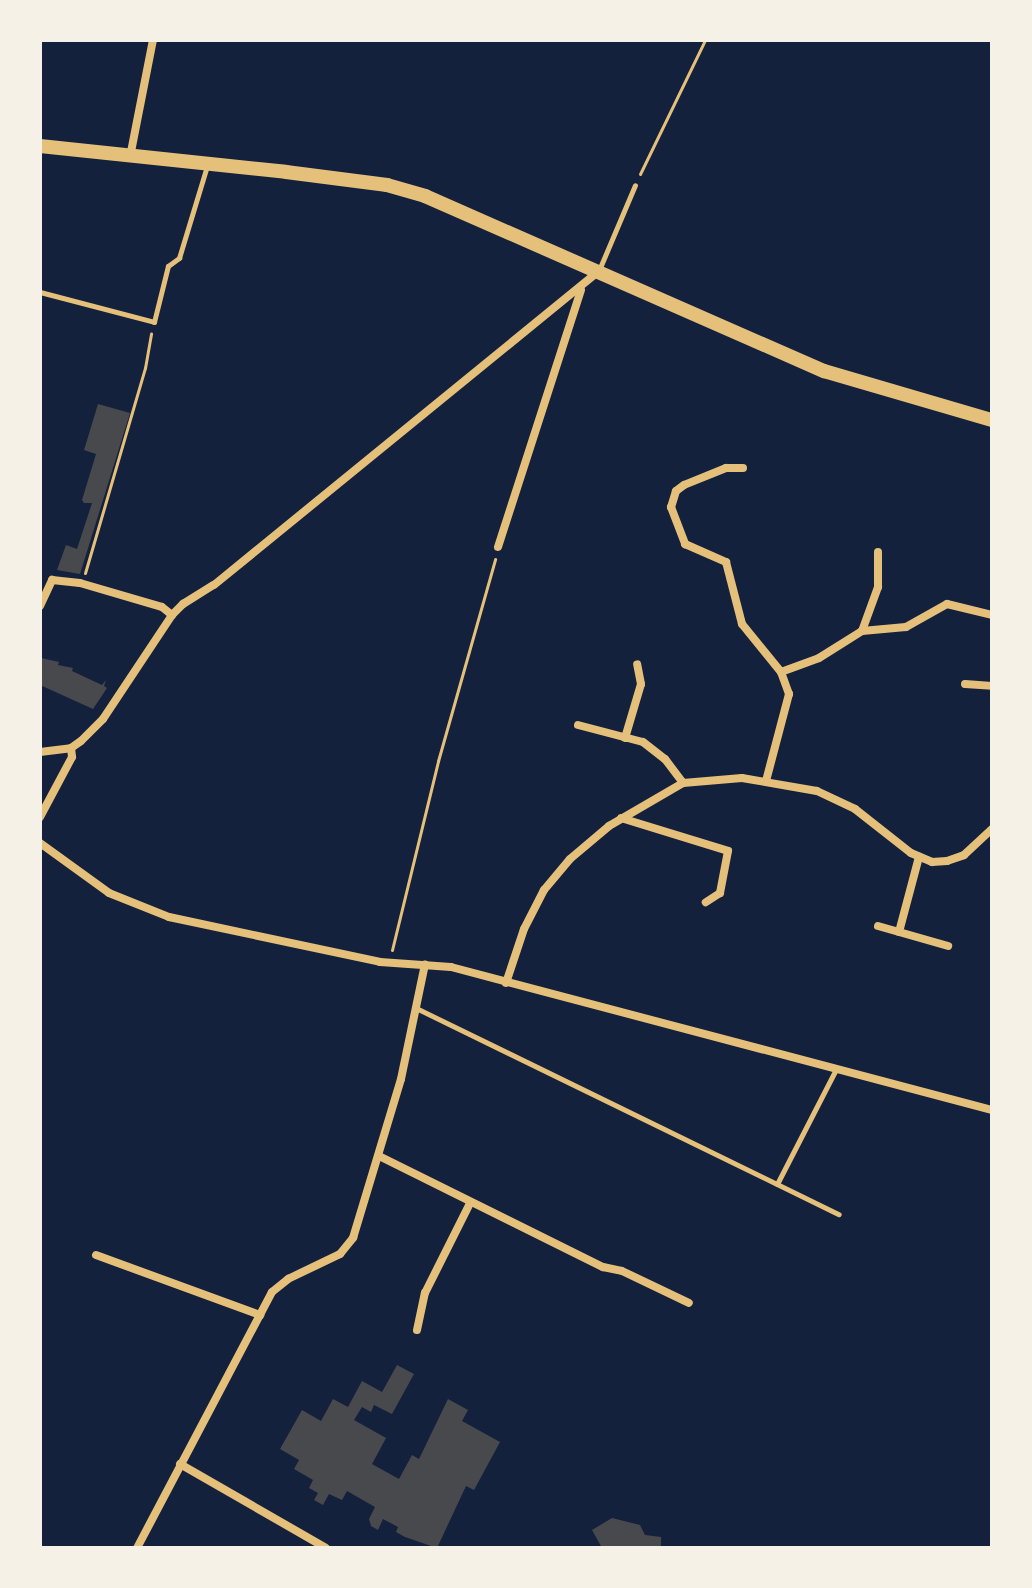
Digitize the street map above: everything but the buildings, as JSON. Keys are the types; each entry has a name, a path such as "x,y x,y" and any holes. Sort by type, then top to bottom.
{"street":[{"path":"130,158 153,40"},
{"path":"40,146 387,185 425,196 824,371 992,420"},
{"path":"40,752 71,748 103,719 172,615 225,576 582,289 599,271"},
{"path":"498,547 582,289"},
{"path":"743,468 726,468 684,485 672,498 671,507 685,544 722,559 729,566 737,615 764,654 781,672 789,694 766,781"},
{"path":"862,631 878,587 878,552"},
{"path":"40,606 52,580 80,583 162,607 172,615"},
{"path":"781,672 819,658 862,631 906,627 947,604 992,615"},
{"path":"625,738 641,684 637,664"},
{"path":"965,684 992,686"},
{"path":"578,725 643,742 665,759 683,783"},
{"path":"40,817 72,757 71,748"},
{"path":"506,983 524,929 544,890 570,859 621,818 683,783 742,778 817,791 855,809 919,857 939,862 964,855 992,829"},
{"path":"621,818 728,851 720,893 706,902"},
{"path":"40,843 109,893 169,917 389,963 451,967 992,1110"},
{"path":"899,932 919,857"},
{"path":"878,926 948,946"},
{"path":"137,1548 272,1292 288,1279 340,1254 353,1238 379,1156 418,1009 425,964"},
{"path":"379,1156 470,1203 689,1303"},
{"path":"417,1330 425,1293 470,1203"},
{"path":"96,1255 260,1315"},
{"path":"180,1464 326,1548"}],"lane":[{"path":"40,292 154,322 168,266 179,258 208,165"},
{"path":"599,271 635,185"},
{"path":"418,1009 839,1214"},
{"path":"777,1184 836,1069"}],"path":[{"path":"635,185 705,40"},
{"path":"80,583 145,368 154,322"},
{"path":"389,963 438,761 498,547"}]}
